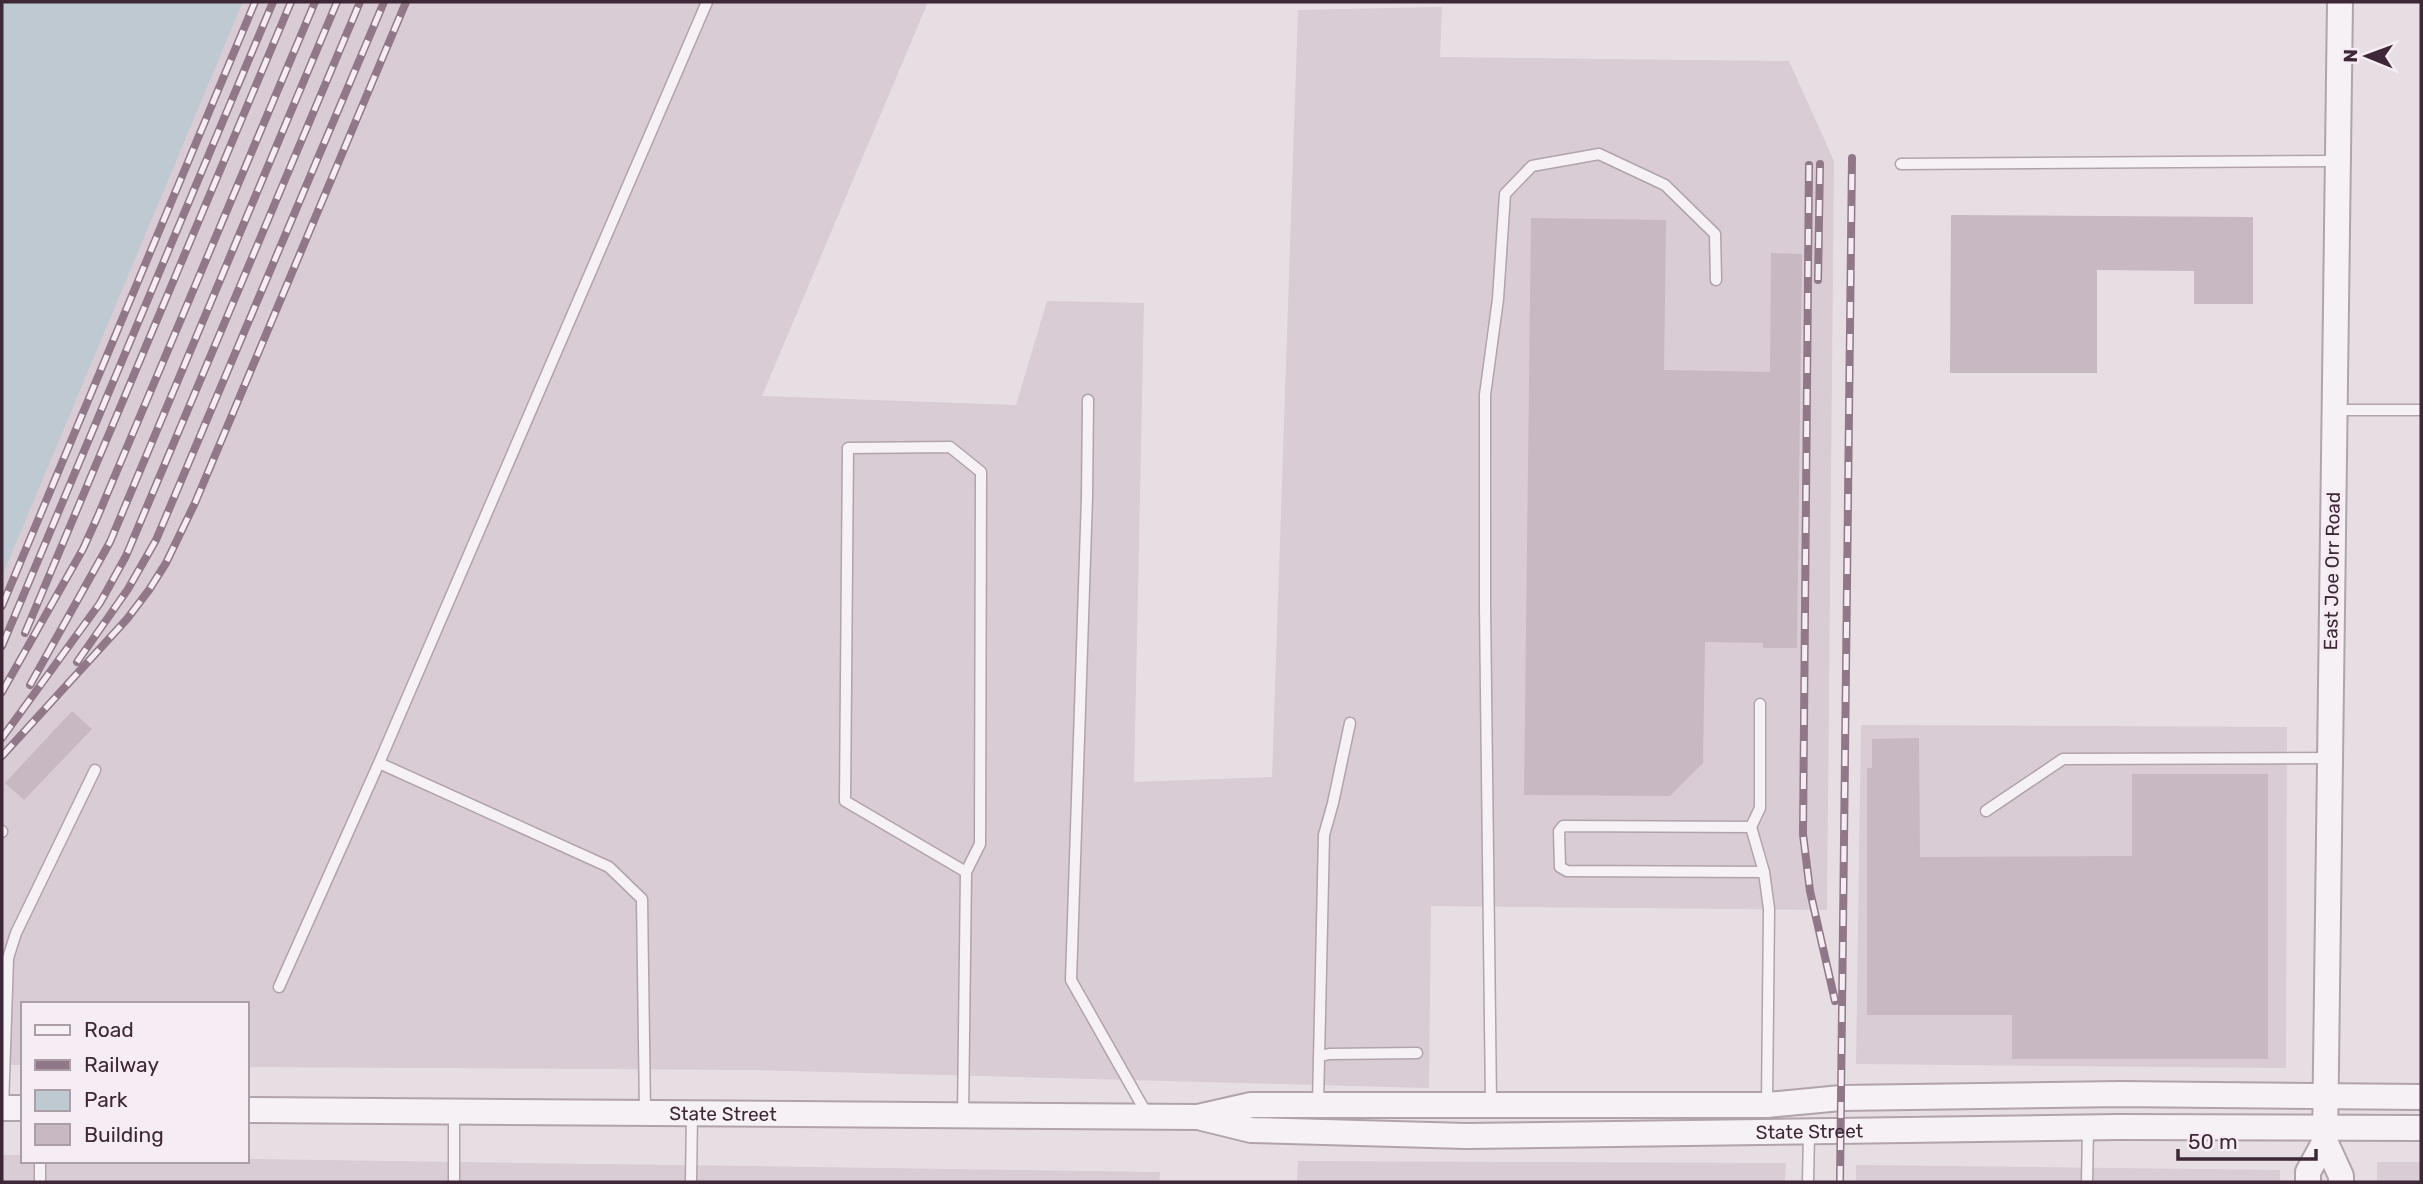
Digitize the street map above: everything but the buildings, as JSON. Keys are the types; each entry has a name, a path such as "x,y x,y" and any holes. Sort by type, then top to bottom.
{"street":[{"name":"East Joe Orr Road","path":"2340,2 2325,1134 2341,1182"},
{"name":"State Street","path":"1198,1117 1251,1105 1768,1105 1841,1098 2120,1094 2421,1097"},
{"name":"State Street","path":"248,1110 1198,1117 1251,1130 1466,1136 2088,1128 2325,1134 2421,1128"},
{"name":"East Joe Orr Road","path":"2308,1182 2308,1172 2325,1134"}],"lane":[{"path":"279,987 379,764 707,2"},
{"path":"1492,1104 1485,607 1486,395 1498,299 1505,194 1532,166 1599,154 1665,186 1715,234 1716,280"},
{"path":"1901,164 2337,161"},
{"path":"1088,400 1071,981 1148,1116"},
{"path":"2334,410 2421,410"},
{"path":"963,1115 966,872 980,844 981,472 950,447 848,447 845,801 966,872"},
{"path":"1760,704 1759,808 1751,827 1764,872 1769,909 1768,1105"},
{"path":"1318,1104 1324,835 1350,723"},
{"path":"1986,811 2063,759 2330,758"},
{"path":"379,764 609,867 642,900 645,1113"},
{"path":"9,1108 8,958 16,933 95,770"},
{"path":"1751,827 1563,826 1559,831 1560,867 1567,871 1764,872"},
{"path":"1319,1059 1329,1054 1417,1053"},
{"path":"454,1111 454,1182"},
{"path":"691,1182 692,1113"},
{"path":"2087,1182 2088,1128"},
{"path":"1808,1182 1809,1131"},
{"path":"40,1163 40,1182"}],"shaded area":[{"path":"243,2 928,2 762,396 1016,405 1047,301 1144,303 1134,782 1272,777 1298,10 1442,7 1440,57 1789,61 1834,161 1827,910 1431,906 1429,1088 754,1070 248,1067 248,1002 21,1002 21,1065 2,1065 2,577"},
{"path":"1861,725 2287,727 2286,1068 1856,1064"},
{"path":"2,1155 21,1155 21,1163 248,1163 248,1159 1160,1172 1159,1182 2,1182"},
{"path":"1298,1161 1786,1163 1785,1182 1297,1182"},
{"path":"2377,1162 2421,1162 2421,1182 2377,1182"},
{"path":"1856,1165 2280,1170 2280,1182 1856,1182"}],"green space":[{"path":"2,2 243,2 2,577"}],"railway":[{"path":"2,606 255,2"},
{"path":"2,646 273,2"},
{"path":"25,633 291,2"},
{"path":"2,692 83,549 315,2"},
{"path":"30,685 110,542 337,2"},
{"path":"2,738 100,603 126,556 360,2"},
{"path":"77,662 128,589 156,540 384,2"},
{"path":"2,756 127,619 166,563 195,503 406,2"},
{"path":"1840,1182 1852,158"},
{"path":"1818,280 1820,164"},
{"path":"1809,165 1803,834 1810,891 1835,1001"}]}
